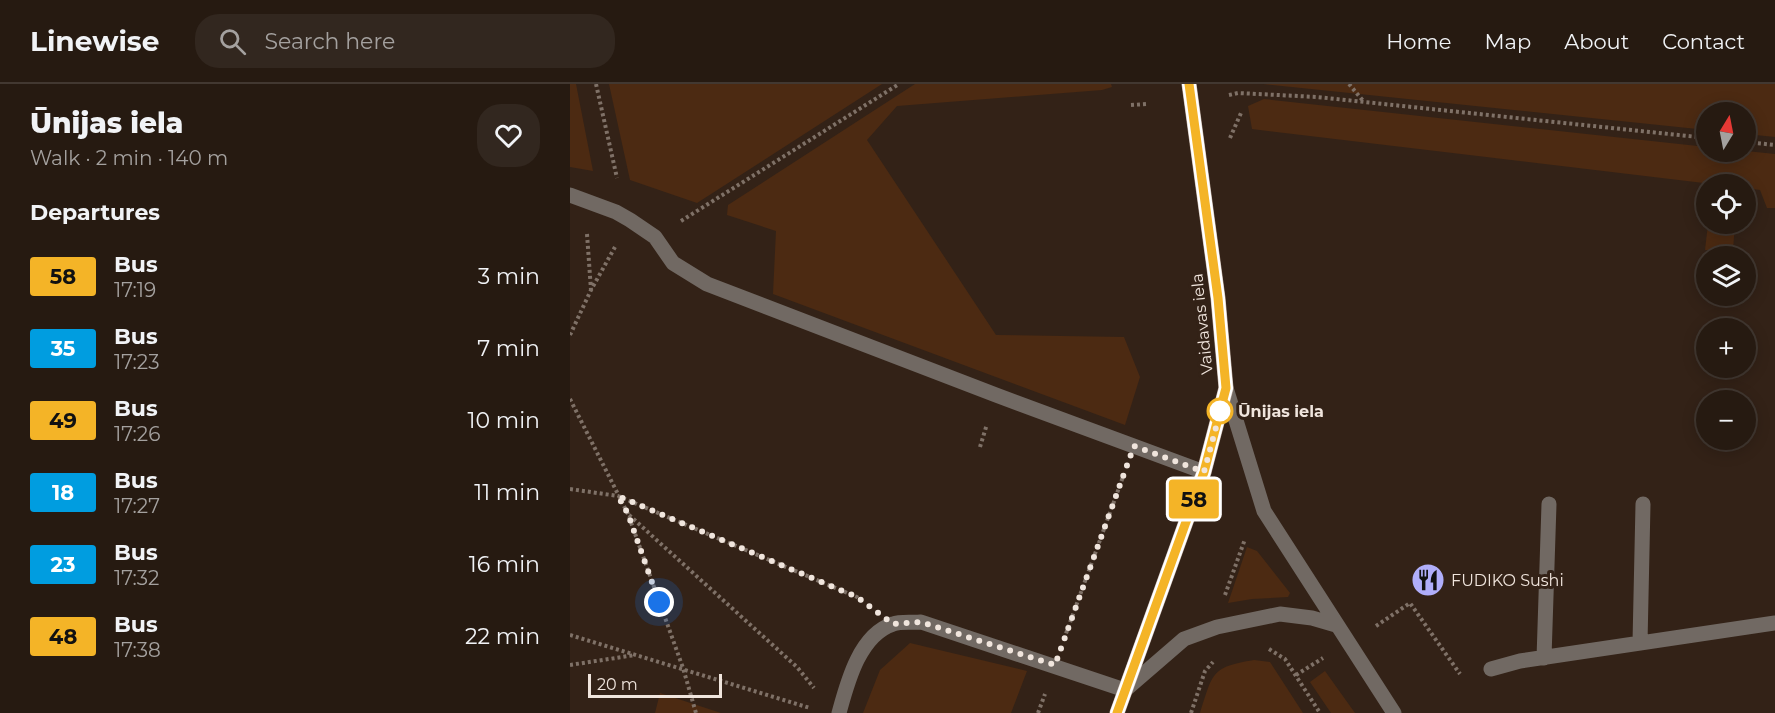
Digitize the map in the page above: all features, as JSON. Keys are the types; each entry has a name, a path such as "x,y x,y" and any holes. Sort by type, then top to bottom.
{"main road":[{"name":"Vaidavas iela","path":"1117,713 1204,472 1226,388 1218,298 1189,84"}],"street":[{"path":"577,197 630,220 655,237 673,263 708,284 1204,472"},
{"path":"1226,388 1264,511 1394,713"},
{"path":"1544,658 1549,504"},
{"path":"1640,643 1643,504"},
{"name":"Vaidavas iela","path":"1125,690 1184,639 1217,627 1280,614 1312,618 1336,625"},
{"path":"838,713 850,672 872,638 893,624 921,622 1125,690"},
{"path":"1491,669 1544,658 1775,623"}],"path":[{"path":"596,84 618,180 616,212"},
{"path":"655,237 899,84"},
{"path":"1349,84 1364,102"},
{"path":"1228,95 1238,93 1317,97 1696,137"},
{"path":"1131,105 1147,104"},
{"path":"1756,143 1775,145"},
{"path":"577,197 591,290"},
{"path":"570,335 591,290 630,220"},
{"path":"570,399 628,514 683,668 696,713"},
{"path":"1038,713 1134,446"},
{"path":"570,489 618,496 857,597 893,624"},
{"path":"628,514 797,667 819,695"},
{"path":"1222,605 1242,546"},
{"path":"1374,627 1410,603 1463,679"},
{"path":"570,634 814,710"},
{"path":"1262,648 1271,650 1285,659 1320,713"},
{"path":"570,665 636,655"},
{"path":"1191,713 1205,671 1218,657"}],"shaded area":[{"path":"570,84 576,84 593,171 570,167"},
{"path":"609,84 882,84 697,203 630,180"},
{"path":"915,84 1111,84 1112,87 1102,90 897,106 867,140 996,335 1124,337 1140,377 1125,425 773,294 776,231 727,215 728,205"},
{"path":"1263,84 1775,84 1775,137 1756,135 1756,102 1696,102 1696,129"},
{"path":"1264,99 1696,146 1696,162 1756,162 1756,152 1775,154 1775,208 1767,208 1760,190 1756,189 1756,174 1696,174 1696,182 1252,129 1248,106"},
{"path":"1707,234 1734,234 1733,246 1705,246"},
{"path":"1247,547 1257,551 1290,593 1288,597 1228,603"},
{"path":"910,643 1027,671 1011,713 863,713 880,670"},
{"path":"1254,660 1270,662 1303,713 1200,713 1215,674 1229,666"},
{"path":"1325,671 1355,713 1331,713 1310,682"},
{"path":"660,693 721,713 655,713"}],"bus line":[{"name":"58","path":"1117,713 1204,472 1226,388 1218,298 1189,84"}],"place":[{"name":"Ūnijas iela","path":"1220,411"},
{"name":"FUDIKO Sushi","path":"1428,580"}],"route":[{"path":"659,602 628,514 618,496 857,597 893,624 921,622 1055,665 1134,446 1204,472 1221,409 1220,411"}]}
